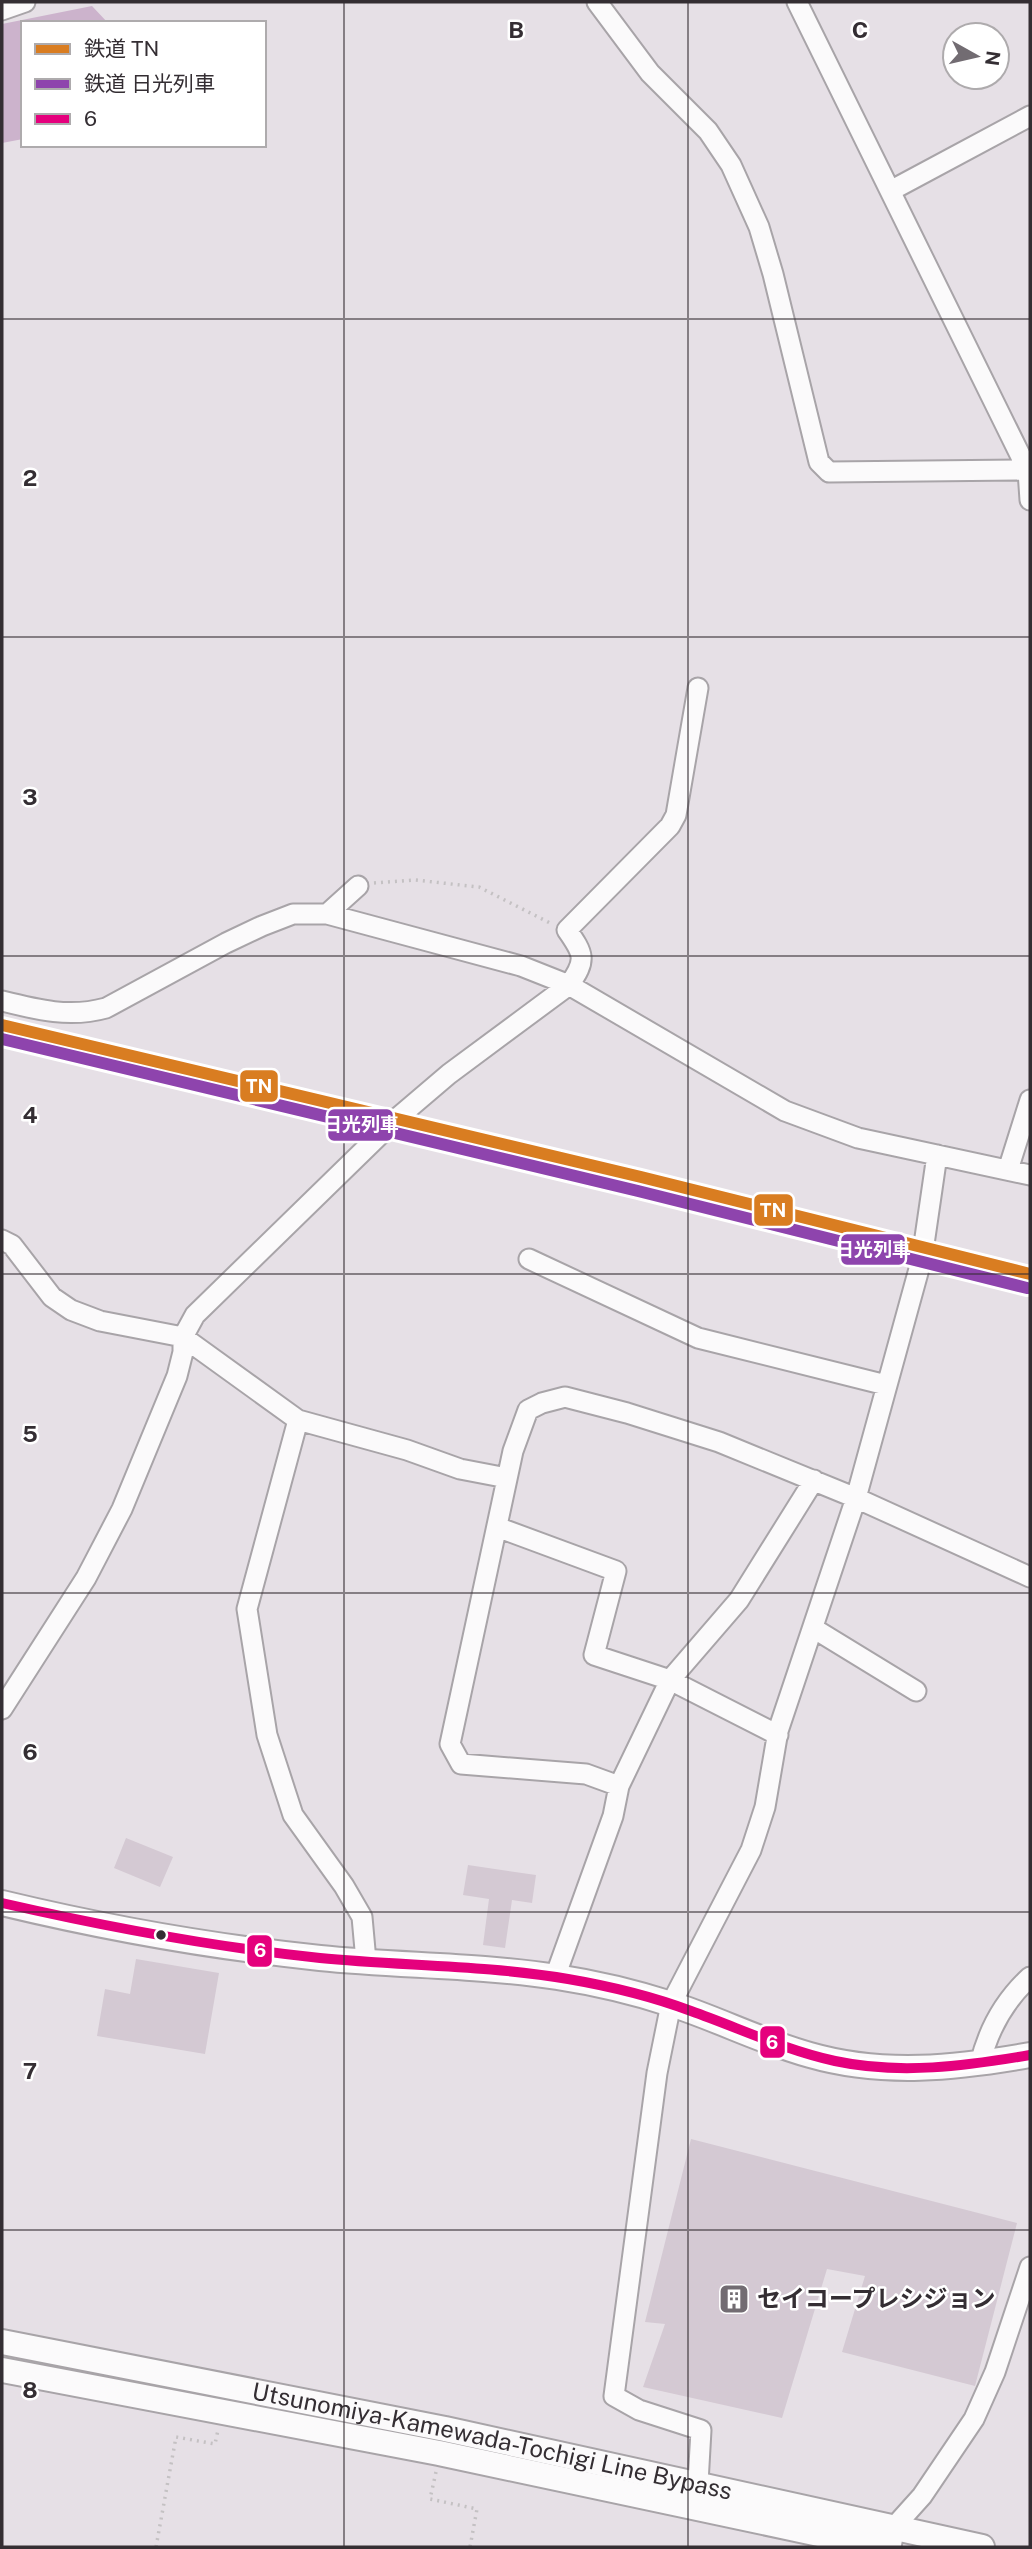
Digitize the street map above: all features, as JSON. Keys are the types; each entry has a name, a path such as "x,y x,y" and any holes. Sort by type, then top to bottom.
{"main road":[{"path":"2,1903 155,1936 319,1958 465,1967 595,1983 671,2004 811,2056 850,2063 900,2068 980,2064 1030,2055"},
{"name":"Utsunomiya-Kamewada-Tochigi Line Bypass","path":"2,2342 336,2407 698,2483 893,2537 982,2547"},
{"name":"Utsunomiya-Kamewada-Tochigi Line Bypass","path":"2,2370 439,2453 880,2547"}],"street":[{"path":"2,10 25,2"},
{"path":"597,2 650,73 708,131 731,165 759,227 819,462 828,472 1029,471"},
{"path":"797,2 1029,471 1030,500"},
{"path":"892,190 1030,116"},
{"path":"2,1709 86,1578 122,1509 177,1376 183,1352 183,1337 195,1315 395,1120 449,1074 569,985 583,958 580,947 567,930 670,825 676,815 698,688"},
{"path":"327,914 358,886"},
{"path":"2,1001 48,1012 89,1013 114,1004 262,926 293,914 327,914 522,966 569,985 785,1111 858,1138 1030,1175"},
{"path":"1008,1170 1030,1100"},
{"path":"698,2483 701,2430 639,2410 614,2396 656,2085 671,2004 751,1850 765,1807 778,1735 856,1498 918,1270 926,1237 926,1219 937,1155"},
{"path":"2,1240 12,1245 52,1297 71,1310 100,1321 183,1337 298,1420 407,1450 460,1469 507,1478"},
{"path":"529,1259 698,1338 886,1385"},
{"path":"619,1786 586,1774 461,1764 450,1744 513,1451 528,1410 565,1397 719,1442 856,1498 1030,1577"},
{"path":"298,1420 247,1609 267,1735 293,1815 344,1886 362,1917 366,1961"},
{"path":"555,1977 613,1816 619,1786 670,1680 739,1600 814,1480"},
{"path":"497,1527 616,1571 594,1655 670,1680 778,1735"},
{"path":"813,1628 916,1690"},
{"path":"980,2064 985,2042 995,2020 1030,1977"},
{"path":"893,2537 974,2419 995,2372 1030,2267"}],"path":[{"path":"358,886 415,880 479,887 567,930"},
{"path":"156,2547 176,2437 215,2444 222,2410"},
{"path":"439,2453 430,2499 477,2509 470,2547"}],"shaded area":[{"path":"92,6 106,21 21,21 21,139 2,143 2,24"}],"building":[{"path":"126,1838 173,1857 160,1887 114,1868"},
{"path":"468,1865 536,1875 532,1903 512,1900 505,1948 483,1945 489,1899 463,1895"},
{"path":"136,1959 219,1973 205,2054 97,2036 105,1989 130,1994"},
{"name":"セイコープレシジョン","path":"691,2139 1017,2223 975,2386 842,2352 865,2276 827,2269 782,2418 643,2387 665,2324 645,2322"}],"rail line":[{"name":"TN","path":"2,1025 641,1177 1030,1274"},
{"name":"日光列車","path":"2,1039 638,1191 1027,1288"}],"transit line":[{"name":"6","path":"2,1903 121,1928 240,1948 320,1958 537,1974 583,1982 661,2001 798,2051 859,2065 884,2068 933,2067 1030,2055"}],"place":[{"name":"セイコープレシジョン","path":"734,2299"}]}
